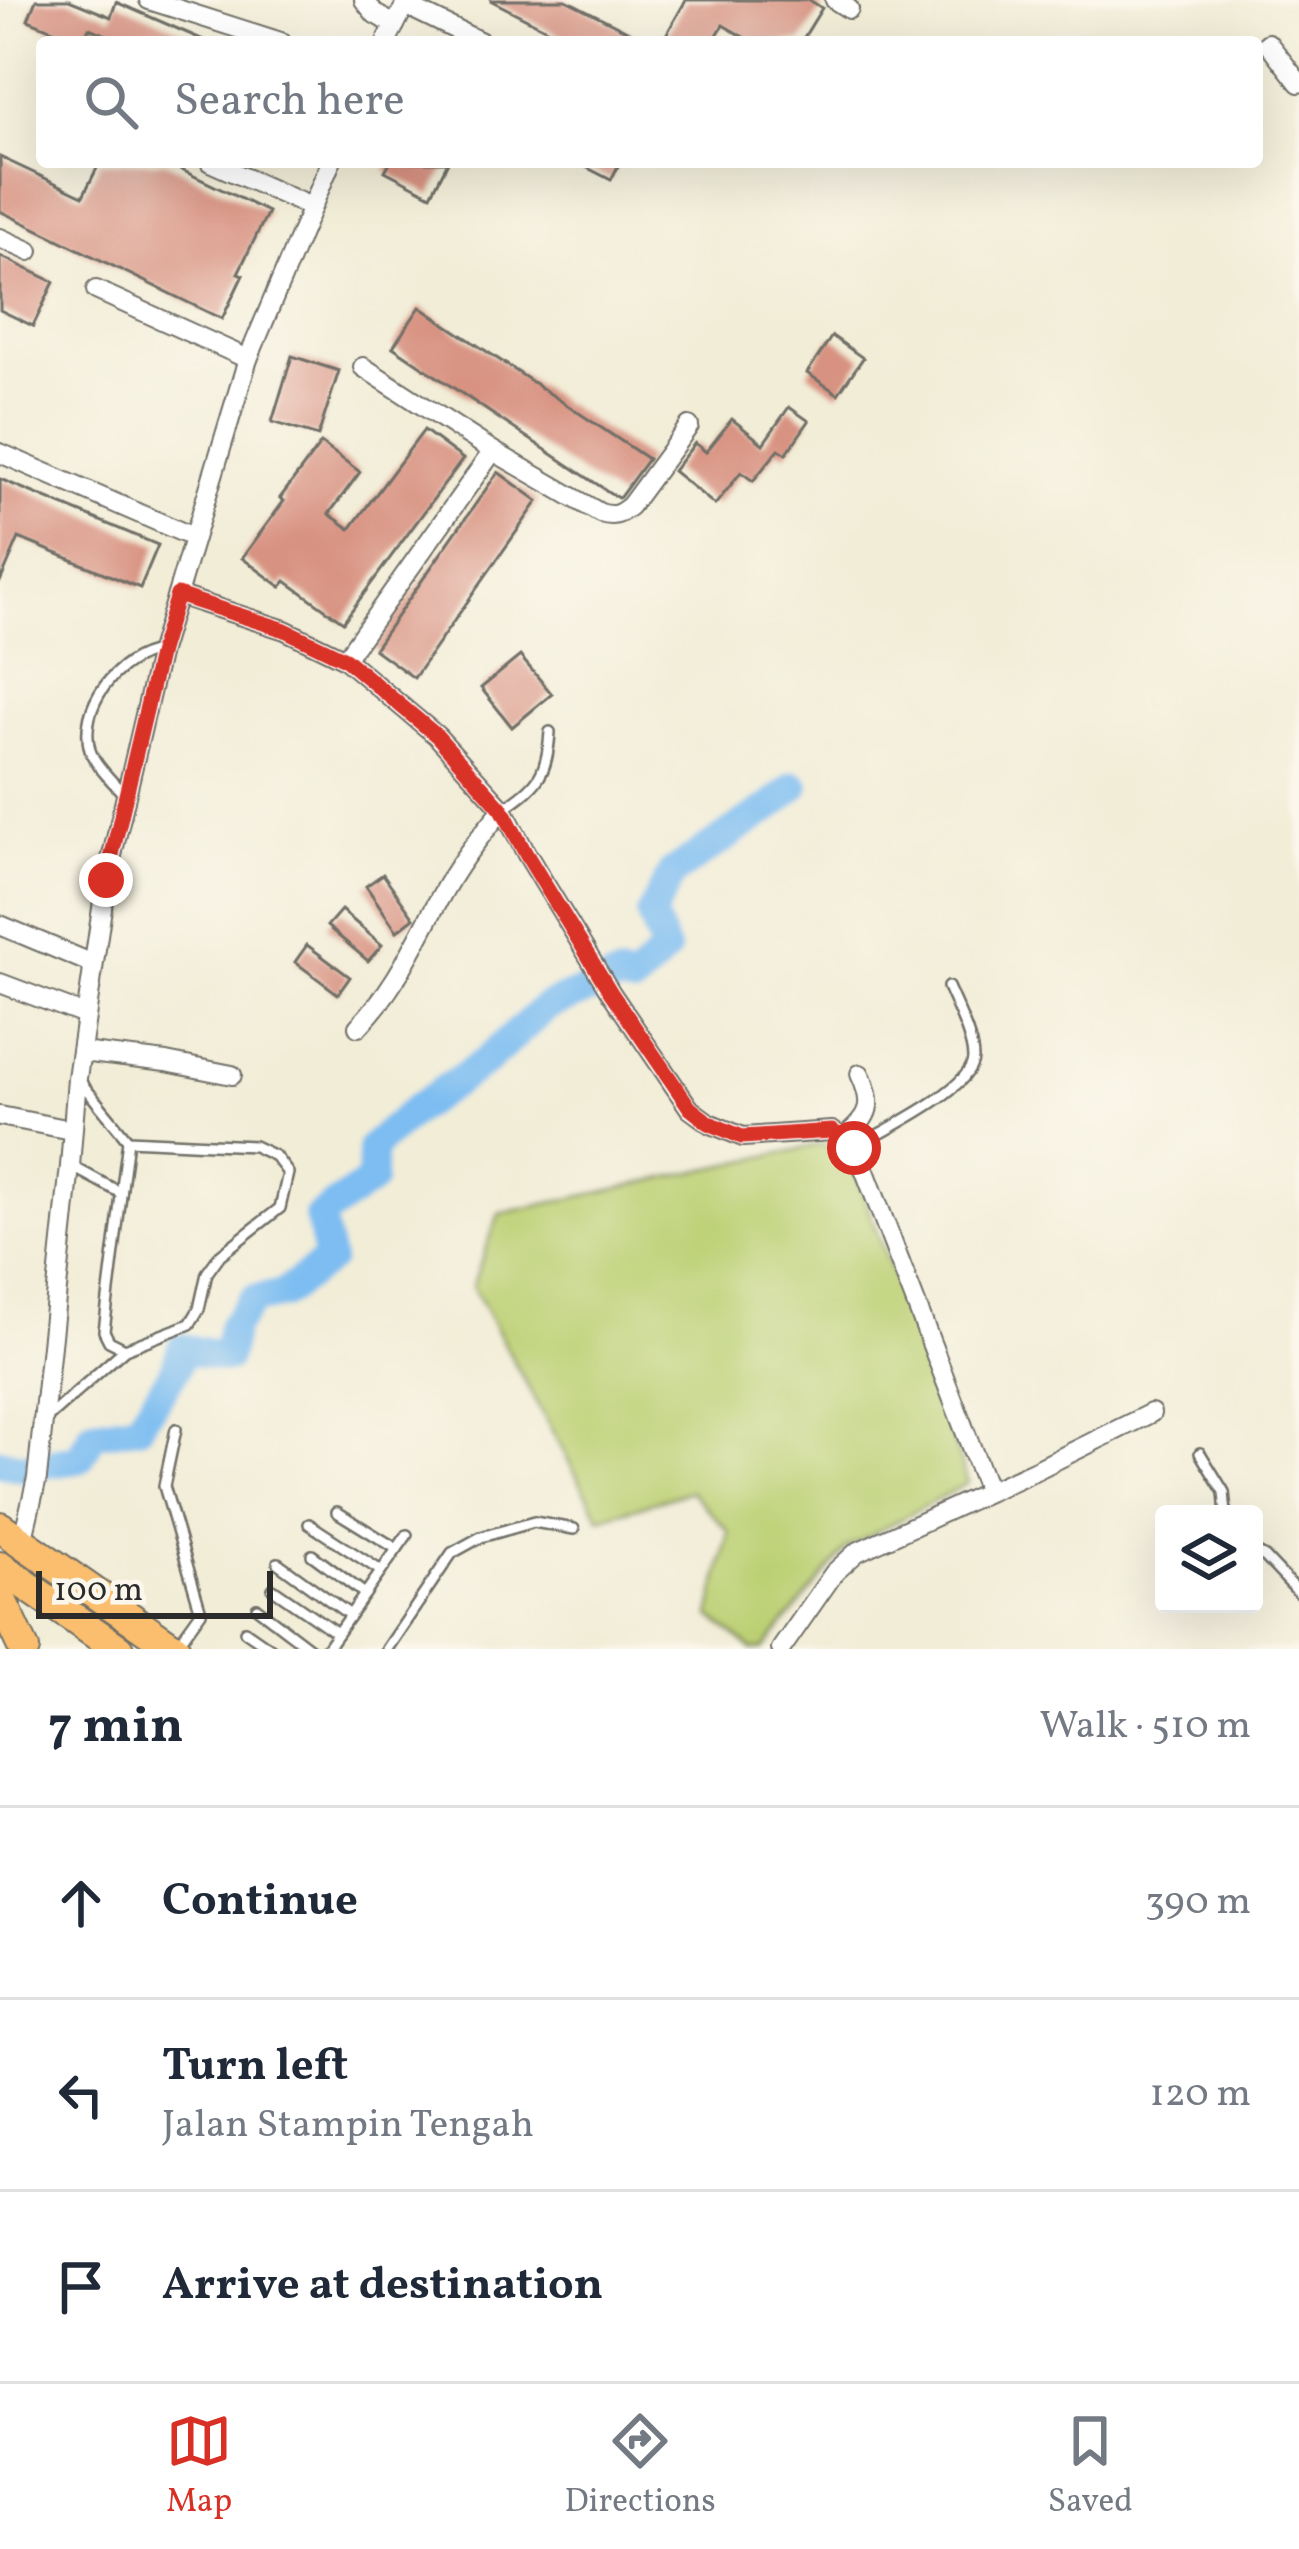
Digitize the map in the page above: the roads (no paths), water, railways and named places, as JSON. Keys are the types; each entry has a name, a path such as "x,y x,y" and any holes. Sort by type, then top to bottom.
{"highway":[{"path":"11,1534 136,1634 175,1649"},
{"path":"0,1567 118,1649"},
{"path":"0,1598 24,1649"}],"street":[{"path":"149,0 262,36"},
{"path":"364,0 390,33 406,2 470,36"},
{"path":"1268,43 1299,82"},
{"path":"223,168 311,207"},
{"path":"11,1534 37,1478 77,1078 106,880 124,795 160,651 248,359 328,168"},
{"path":"0,238 29,251"},
{"path":"96,290 248,359"},
{"path":"363,367 493,452 610,516 630,506 689,426"},
{"path":"345,659 493,452"},
{"path":"0,453 193,537"},
{"path":"177,595 285,630 345,659 437,736 502,809 611,993 690,1108 709,1123 742,1137 832,1131 849,1143 988,1491"},
{"path":"358,1027 406,966 446,887 502,809"},
{"path":"0,925 93,964"},
{"path":"0,982 86,1015"},
{"path":"81,1052 232,1075"},
{"path":"849,1143 870,1102 860,1074"},
{"path":"0,1116 71,1130"},
{"path":"781,1649 835,1573 857,1552 1151,1413"}],"lane":[{"path":"124,795 91,755 87,727 92,705 124,667 145,653 160,651"},
{"path":"502,809 542,777 550,732"},
{"path":"849,1143 946,1092 968,1073 973,1060 948,987"},
{"path":"77,1078 128,1141 104,1331 109,1341 124,1349"},
{"path":"42,1427 124,1349 190,1324 199,1309 207,1274 220,1255 280,1208 288,1173 275,1156 254,1146 128,1141"},
{"path":"70,1166 121,1193"},
{"path":"175,1649 201,1612 164,1486 176,1429"},
{"path":"1200,1453 1224,1492 1225,1505"},
{"path":"337,1512 397,1549"},
{"path":"387,1649 452,1553 481,1537 534,1522 574,1529"},
{"path":"309,1524 381,1571"},
{"path":"326,1649 406,1535"},
{"path":"313,1555 365,1594"},
{"path":"1263,1556 1299,1593"},
{"path":"278,1563 350,1615"},
{"path":"273,1589 338,1633"},
{"path":"257,1608 311,1649"},
{"path":"245,1630 271,1649"}],"waterway":[{"path":"0,1462 21,1467 79,1459 93,1433 138,1426 175,1370 182,1348 226,1358 232,1327 253,1300 283,1294 329,1259 319,1217 371,1181 372,1147 414,1110 486,1061 547,1006 618,979 634,982 665,951 651,915 672,873 795,786"}]}
